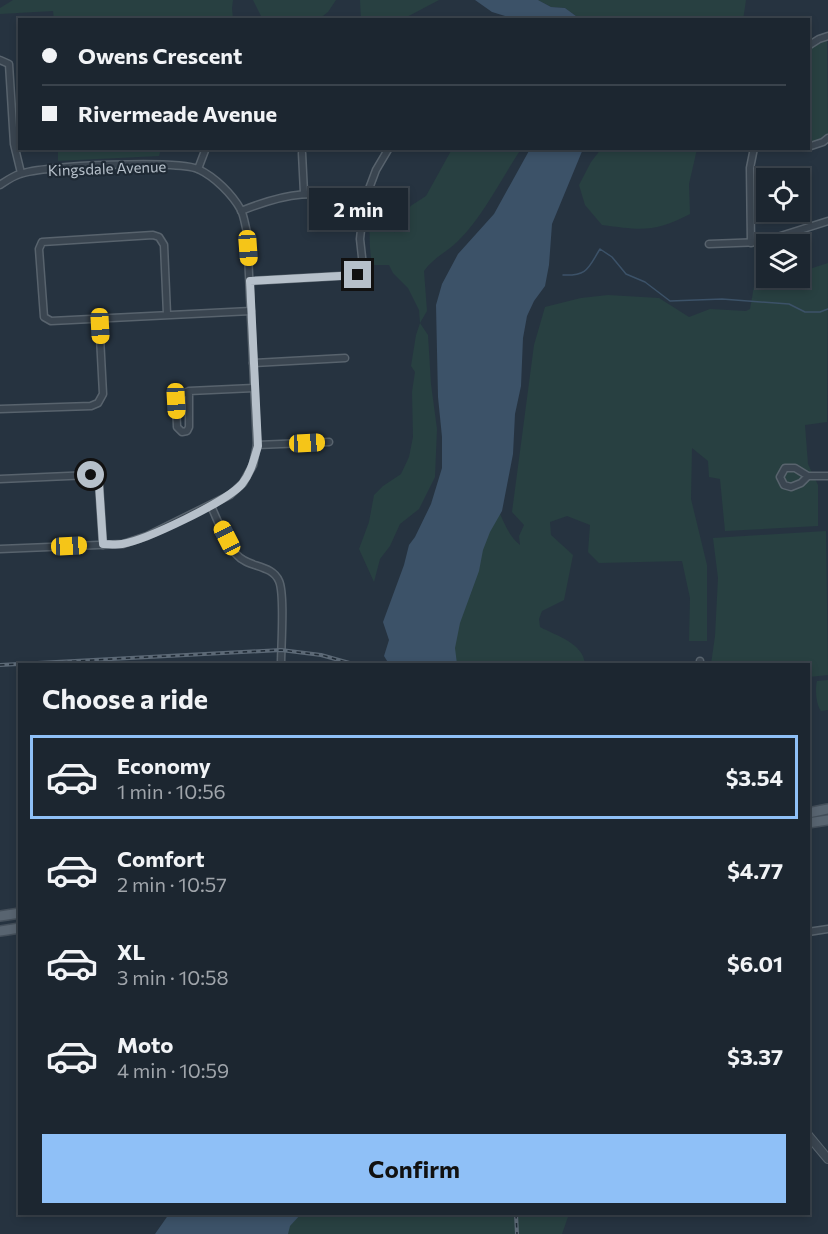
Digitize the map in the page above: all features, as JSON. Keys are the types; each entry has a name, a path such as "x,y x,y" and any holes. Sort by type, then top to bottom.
{"main road":[{"path":"810,813 828,810"},
{"path":"810,823 828,820"},
{"path":"0,916 18,914"},
{"path":"0,931 18,928"}],"street":[{"path":"810,45 828,36"},
{"path":"0,60 9,64 14,144 21,173"},
{"path":"810,146 828,138"},
{"path":"198,169 205,150"},
{"path":"250,281 358,275 363,266 360,239 364,202 376,170 388,150"},
{"path":"751,243 750,168 754,150"},
{"path":"302,153 304,193"},
{"name":"Kingsdale Avenue","path":"0,185 21,173 56,168 175,165 198,169 222,186 241,211 247,232 258,446 253,465 243,483 230,495 147,536 123,544 0,549"},
{"path":"241,211 271,199 304,193 336,195 364,202"},
{"path":"709,244 762,242 828,221"},
{"path":"167,314 164,245 159,237 153,235 42,242 39,249 44,317 51,321 250,310"},
{"path":"0,409 91,406 98,403 103,394 99,318"},
{"path":"253,363 345,358"},
{"path":"189,391 189,427 187,431 182,432 177,427 176,401 182,393 189,391 254,388"},
{"path":"258,446 328,442"},
{"path":"0,479 91,475 99,484 103,544"},
{"path":"808,476 828,476"},
{"path":"211,506 238,558 267,570 279,581 282,608 281,663"},
{"path":"810,932 828,929"},
{"path":"810,1137 828,1159"}],"green space":[{"path":"13,0 233,0 233,18 54,18 53,11 0,14 0,8"},
{"path":"253,0 336,0 328,12 320,18 262,18"},
{"path":"360,0 439,0 405,18 361,18"},
{"path":"538,0 746,0 743,18 579,18 565,8 551,7"},
{"path":"827,40 828,135 810,143 810,48"},
{"path":"58,150 161,150 159,156 58,161"},
{"path":"451,150 520,150 467,231 424,271 427,311 420,323 419,310 408,288 393,273 389,265 372,265 371,210 398,216 394,233 400,216 426,196"},
{"path":"600,150 697,150 689,184 690,214 657,227 627,228 602,225 585,205 579,185"},
{"path":"828,263 827,422 805,425 808,464 818,485 818,526 725,531 720,479 709,477 708,461 692,448 691,499 707,565 707,641 689,641 690,598 682,561 599,563 588,552 590,525 567,516 550,522 551,535 573,555 564,600 542,611 539,619 540,627 574,645 580,651 585,663 439,663 494,502 508,531 520,545 519,536 524,525 512,512 534,345 545,307 581,298 608,295 659,298 689,317 710,309 746,311 750,309 756,285 756,288 810,288 810,269"},
{"path":"420,323 428,335 437,429 435,477 419,509 400,524 390,546 380,559 374,582 359,549 369,522 374,495 401,474 409,457 413,437 412,392 415,372 411,366"},
{"path":"826,531 828,675 810,677 810,663 711,663 718,578 713,538"},
{"path":"828,680 828,710 821,711 816,697 817,681"},
{"path":"298,1215 569,1215 562,1234 287,1234 289,1226"}],"water":[{"path":"475,0 538,0 551,7 565,8 579,18 512,18 492,12"},
{"path":"529,150 583,150 552,224 545,286 527,316 523,338 521,386 515,414 513,454 502,511 483,550 479,571 460,623 455,648 457,663 388,663 384,656 389,640 383,622 409,545 431,504 442,468 436,305 442,284 458,254 494,214"},
{"path":"168,1215 300,1215 290,1226 288,1234 155,1234"}],"waterway":[{"path":"563,275 578,274 586,270 600,249 612,257 626,274 645,282 670,301 722,299 789,304 805,312 820,312 828,309"}],"railway":[{"path":"37,663 281,650 321,655 349,663"},
{"path":"0,665 18,664"},
{"path":"516,1215 517,1234"}],"route":[{"path":"91,475 99,484 103,544 123,544 147,536 230,495 243,483 253,465 258,446 250,281 358,275"}]}
